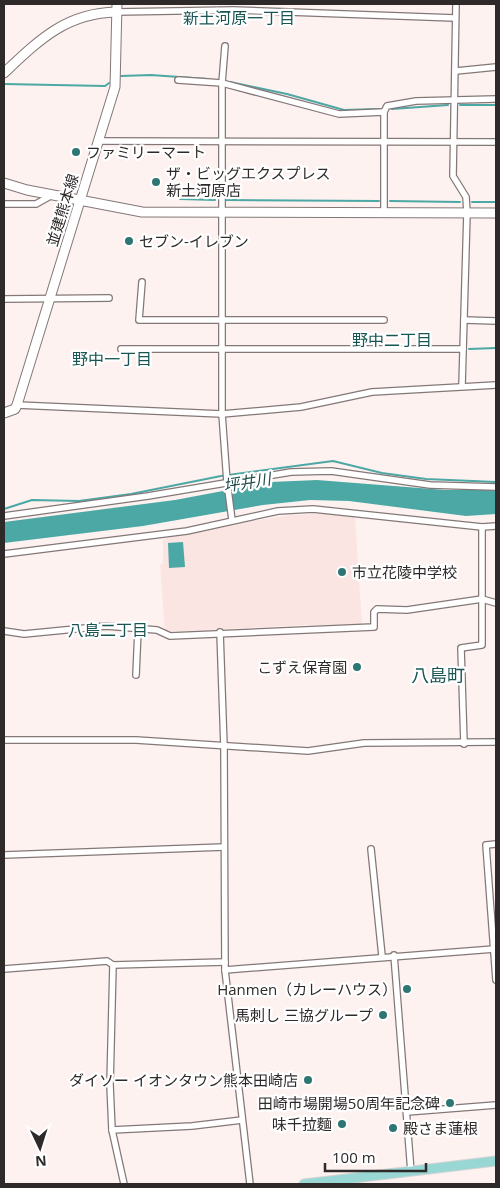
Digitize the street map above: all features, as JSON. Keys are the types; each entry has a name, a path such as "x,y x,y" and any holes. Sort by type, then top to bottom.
{"main road":[{"path":"304,1184 339,1182 496,1161"}],"street":[{"path":"456,4 456,71 452,142 453,176 466,197 467,213 462,386"},
{"path":"4,73 44,38 64,24 96,12 117,8 233,7 455,18"},
{"name":"並建熊本線","path":"18,405 115,87 117,8"},
{"path":"225,46 222,83 222,414 227,484 232,518"},
{"path":"456,71 496,67"},
{"path":"178,80 222,83 339,114 384,112"},
{"path":"384,214 384,112 388,106 416,101 496,99"},
{"path":"98,140 496,142"},
{"path":"4,183 142,212 496,213"},
{"path":"4,204 36,204 53,194"},
{"path":"142,282 139,320 384,320"},
{"path":"4,299 50,297 109,298"},
{"path":"464,320 496,321"},
{"path":"121,349 463,349"},
{"path":"4,413 15,409 18,405 222,414 301,407 372,392 496,385"},
{"path":"4,516 227,484 291,472 331,471 430,485 496,488"},
{"path":"4,554 187,531 232,518 278,511 314,509 482,527 496,526"},
{"path":"464,744 461,648 482,645 482,527"},
{"path":"4,631 24,634 106,626 157,630 170,636 220,632 374,627 374,612 377,608 407,610 482,599 496,603"},
{"path":"136,675 138,630"},
{"path":"220,632 224,747 224,970 250,1184"},
{"path":"4,740 136,740 308,751 364,742 464,744 496,742"},
{"path":"496,844 486,845 496,980"},
{"path":"4,855 224,847"},
{"path":"372,849 382,956"},
{"path":"224,970 394,955 494,949"},
{"path":"394,955 412,1172"},
{"path":"4,969 107,961 113,965 225,962"},
{"path":"113,965 110,1076 112,1130 124,1184"},
{"path":"407,1112 496,1105"},
{"path":"112,1130 192,1126 242,1120"}],"shaded area":[{"path":"329,513 355,517 362,625 304,625 165,632 160,565 163,564 163,539 233,524 291,515"}],"water":[{"path":"317,480 445,490 496,490 496,514 466,516 349,501 310,500 263,505 143,526 4,543 4,522 175,500 271,482"},
{"path":"183,542 185,567 169,568 168,543"}],"waterway":[{"path":"121,76 151,75 208,79"},
{"path":"230,82 287,94 344,110 379,109"},
{"path":"4,84 105,86 109,83"},
{"path":"392,109 448,105"},
{"path":"460,105 496,105"},
{"path":"180,199 215,200"},
{"path":"226,200 379,201"},
{"path":"390,201 460,202"},
{"path":"472,202 496,202"},
{"path":"228,346 458,346"},
{"path":"469,349 496,348"},
{"name":"坪井川","path":"4,509 32,500 79,501 131,494 221,476 333,461 382,473 426,479 496,482"}],"place":[{"name":"ファミリーマート","path":"76,152"},
{"name":"ザ・ビッグエクスプレス 新土河原店","path":"156,182"},
{"name":"セブン-イレブン","path":"129,241"},
{"name":"市立花陵中学校","path":"342,572"},
{"name":"こずえ保育園","path":"357,667"},
{"name":"Hanmen（カレーハウス）","path":"407,989"},
{"name":"馬刺し 三協グループ","path":"383,1015"},
{"name":"ダイソー イオンタウン熊本田崎店","path":"308,1080"},
{"name":"田崎市場開場50周年記念碑","path":"450,1103"},
{"name":"味千拉麵","path":"342,1124"},
{"name":"殿さま蓮根","path":"393,1128"}],"district":[{"name":"新土河原一丁目","path":"239,18"},
{"name":"野中二丁目","path":"392,340"},
{"name":"野中一丁目","path":"112,359"},
{"name":"八島二丁目","path":"108,630"},
{"name":"八島町","path":"438,675"}]}
